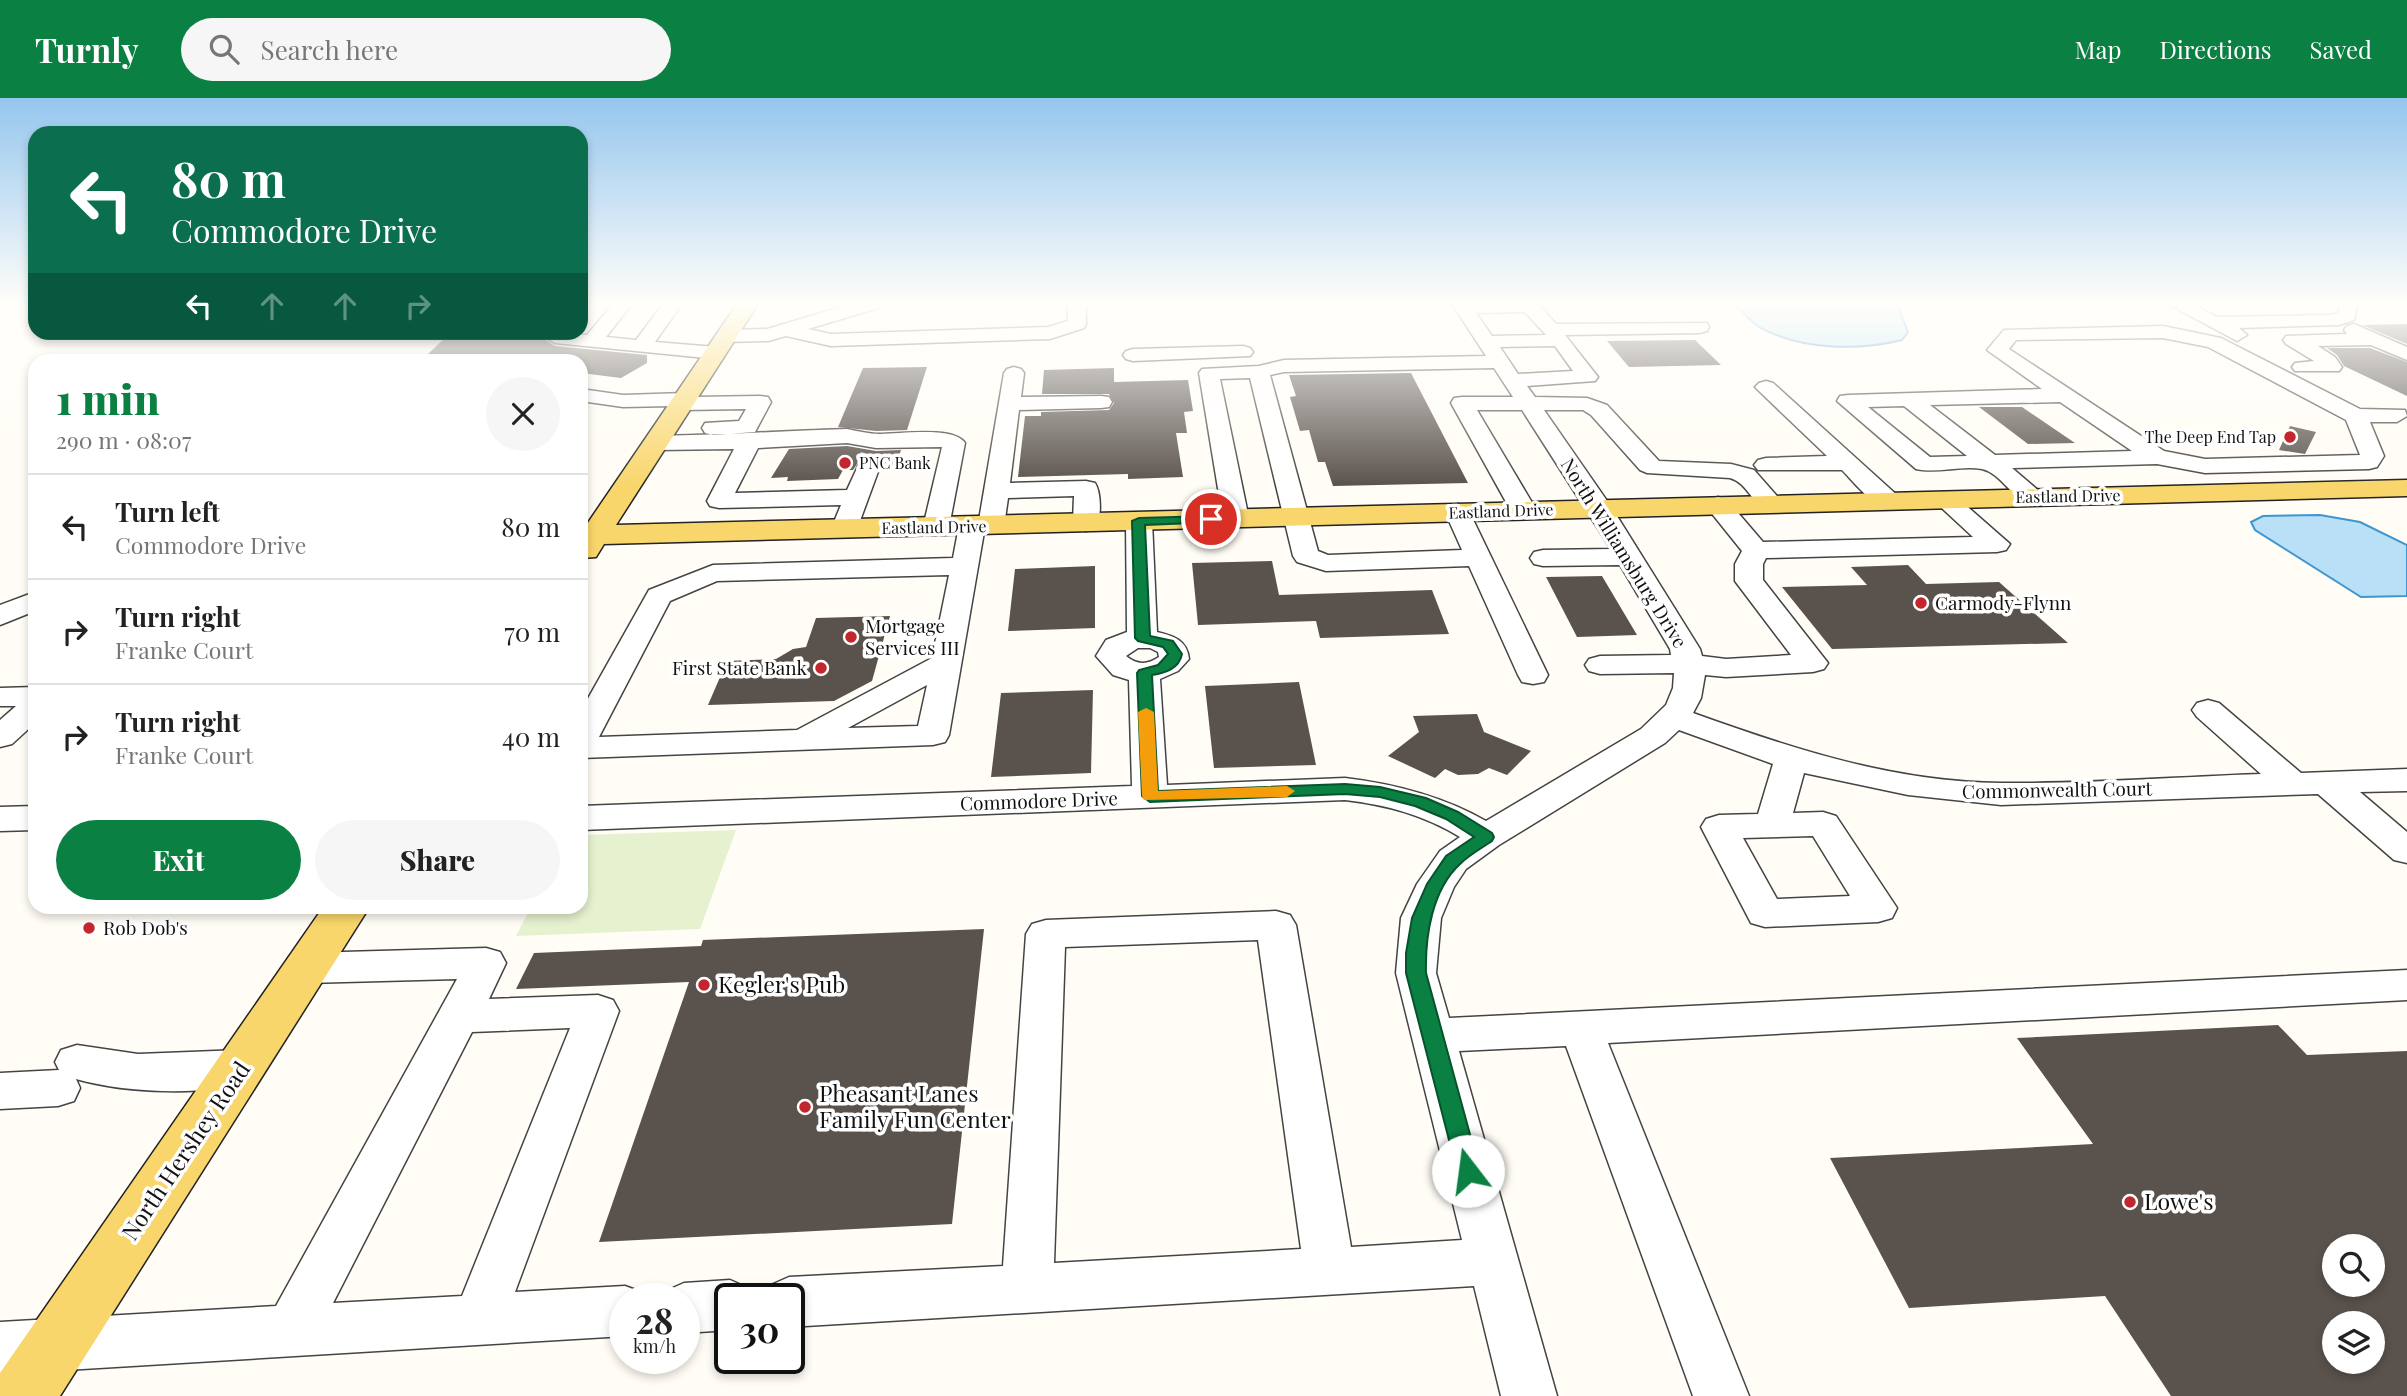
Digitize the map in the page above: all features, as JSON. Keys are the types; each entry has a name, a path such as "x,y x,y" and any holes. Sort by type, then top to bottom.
{"main road":[{"path":"588,539 708,365"},
{"name":"Eastland Drive","path":"588,542 844,529 2399,488"},
{"name":"North Hershey Road","path":"23,1396 29,1346 241,1068 343,914"}],"street":[{"path":"1236,519 1209,373 1259,372 1284,366 1318,365"},
{"name":"North Williamsburg Drive","path":"1502,365 1598,508 1685,649 1690,664 1690,691 1675,717 1653,736 1486,837 1453,860 1436,884 1421,918 1416,973 1530,1396"},
{"path":"2019,365 2157,457"},
{"path":"2265,365 2363,408 2404,411"},
{"path":"2064,395 1848,401 1924,464 2157,457 2205,466 2369,462 2372,456 2363,408 2297,365"},
{"path":"2302,367 2332,367 2330,365"},
{"path":"1259,372 1306,556 1326,563 1479,558"},
{"path":"588,748 933,735 965,566 997,491 1014,373"},
{"path":"1766,387 1889,501"},
{"path":"588,396 624,401 760,402 747,427 661,436"},
{"path":"1909,399 2034,497"},
{"path":"1009,404 1101,402"},
{"path":"1524,511 1462,403 1587,404 1600,410 1648,465 1656,468 1731,471 1746,475 1771,504"},
{"path":"661,436 749,442 776,438 847,436 871,455 947,440 954,443 936,527"},
{"path":"749,442 719,501 856,497"},
{"path":"844,529 871,455"},
{"path":"1766,465 1848,463"},
{"path":"2345,463 2399,488"},
{"path":"997,491 1086,488 1086,523"},
{"path":"1756,550 1997,544 1944,499"},
{"path":"1718,505 1756,550"},
{"path":"1458,512 1533,675"},
{"path":"1139,521 1143,638"},
{"path":"1600,665 1690,664 1726,668 1813,663 1749,581 1749,564 1756,550"},
{"path":"1543,558 1628,557"},
{"path":"588,728 659,596 686,582 713,573 965,566"},
{"path":"0,616 28,603"},
{"path":"800,740 947,663"},
{"path":"1144,673 1150,796"},
{"path":"0,697 28,696"},
{"path":"2208,710 2407,851"},
{"path":"0,737 28,712"},
{"name":"Commonwealth Court","path":"1675,717 1791,758 1878,780 1940,790 2001,794 2407,780"},
{"path":"1773,826 1791,758"},
{"name":"Commodore Drive","path":"588,818 1345,789 1380,792 1420,802 1452,816 1486,837"},
{"path":"0,820 28,818"},
{"path":"1027,1288 1046,934 1276,925 1329,1270"},
{"path":"291,1331 486,963 307,968"},
{"path":"1432,1036 2407,985"},
{"path":"459,1016 598,1011 478,1320"},
{"path":"1581,1029 1721,1396"},
{"path":"0,1091 68,1075 105,1071 162,1072 241,1068"},
{"path":"805,1301 1494,1262"},
{"path":"29,1346 609,1312"}],"lane":[{"path":"1143,638 1168,644 1175,654 1174,659 1163,668 1144,673"}],"green space":[{"path":"736,830 700,929 516,936 527,914 588,914 588,835"}],"water":[{"path":"2320,515 2360,522 2407,545 2407,596 2361,597 2255,530 2251,522 2263,516"}],"building":[{"path":"588,365 644,365 621,378 588,374"},
{"path":"1627,365 1721,365 1629,367"},
{"path":"2407,365 2407,396 2344,366"},
{"path":"927,367 907,430 876,431 838,427 863,368"},
{"path":"1114,368 1114,382 1188,380 1193,411 1184,412 1187,433 1176,433 1183,477 1128,479 1128,474 1018,477 1025,416 1041,416 1041,412 1109,410 1114,403 1109,394 1042,394 1044,370"},
{"path":"1411,373 1468,483 1333,486 1325,462 1318,462 1309,430 1300,431 1290,397 1296,396 1289,375"},
{"path":"1979,407 2022,407 2075,443 2028,444"},
{"path":"2290,426 2316,432 2305,454 2279,450"},
{"name":"PNC Bank","path":"847,446 876,451 901,450 895,468 881,469 875,461 859,461 853,470 843,470 838,479 787,481 788,477 771,478 789,449"},
{"path":"1272,561 1279,595 1432,590 1449,634 1320,638 1316,621 1198,625 1192,563"},
{"name":"Carmody-Flynn","path":"1908,565 1926,584 1999,582 2068,643 1832,649 1782,587 1867,585 1851,567"},
{"path":"1095,566 1095,628 1008,631 1015,569"},
{"path":"1602,576 1637,635 1577,637 1546,577"},
{"path":"890,616 872,681 834,701 708,705 727,661 776,659 793,649 806,647 816,618"},
{"path":"1299,682 1316,765 1214,768 1205,686"},
{"path":"1093,690 1091,773 991,777 1001,693"},
{"path":"1477,714 1484,732 1531,751 1507,775 1489,768 1478,774 1458,775 1445,769 1435,778 1388,756 1419,732 1413,716"},
{"name":"Pheasant Lanes Family Fun Center","path":"984,929 952,1224 599,1242 689,982 516,989 534,953 701,946 703,940"},
{"name":"Lowe's","path":"2278,1025 2307,1055 2407,1051 2407,1396 2171,1396 2105,1296 1909,1308 1830,1158 2093,1144 2017,1038"}],"tunnel":[{"path":"867,469 871,455"}],"slow traffic":[{"path":"1146,712 1150,796 1287,791"}],"place":[{"name":"The Deep End Tap","path":"2290,437"},
{"name":"PNC Bank","path":"845,463"},
{"name":"Carmody-Flynn","path":"1921,603"},
{"name":"Mortgage Services III","path":"851,637"},
{"name":"First State Bank","path":"821,668"},
{"name":"Rob Dob's","path":"89,928"},
{"name":"Kegler's Pub","path":"704,985"},
{"name":"Pheasant Lanes Family Fun Center","path":"805,1107"},
{"name":"Lowe's","path":"2130,1202"}],"route":[{"path":"1211,519 1139,521 1143,638 1168,644 1175,654 1170,664 1144,673 1150,796 1345,789 1380,792 1420,802 1452,816 1486,837 1453,860 1436,884 1421,918 1416,953 1416,973 1468,1171"}]}
